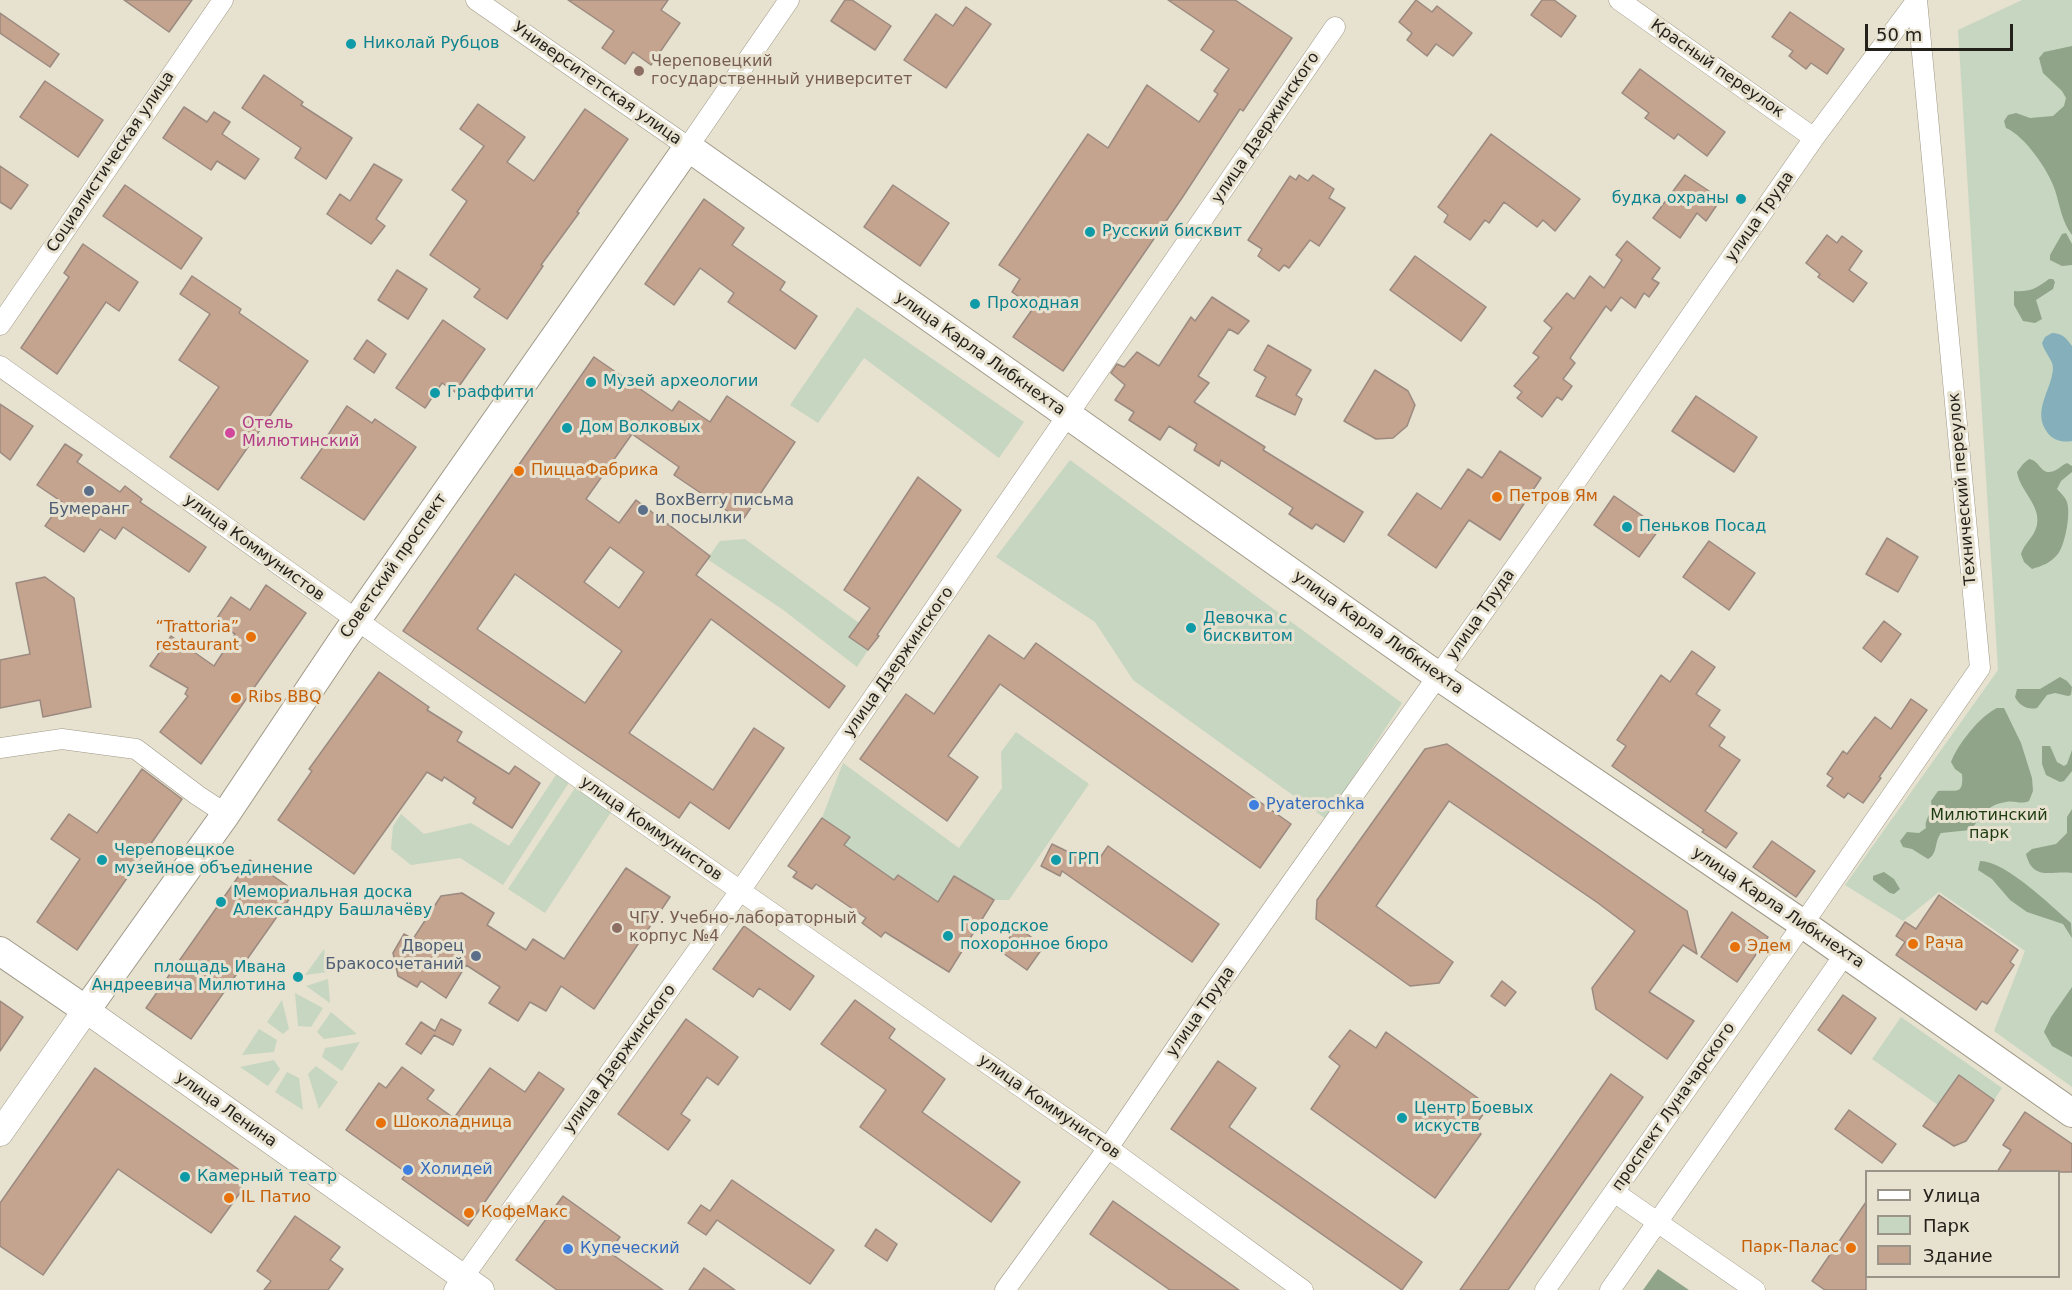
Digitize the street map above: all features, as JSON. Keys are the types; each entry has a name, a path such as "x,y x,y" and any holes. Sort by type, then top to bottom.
{"main road":[{"name":"улица Карла Либкнехта","path":"688,147 1438,676 1803,924 2072,1113"},
{"name":"Советский проспект","path":"86,1010 226,814 356,621 688,147"},
{"name":"улица Ленина","path":"0,951 86,1010"}],"street":[{"name":"Социалистическая улица","path":"0,325 223,0"},
{"name":"Университетская улица","path":"476,0 688,147"},
{"name":"Советский проспект","path":"688,147 789,0"},
{"name":"Красный переулок","path":"1619,0 1814,138"},
{"name":"улица Труда","path":"1005,1290 1108,1148 1216,989 1579,477 1814,138 1917,0"},
{"name":"Технический переулок","path":"1803,924 1980,668 1917,0"},
{"name":"улица Дзержинского","path":"466,1286 1069,416 1335,27"},
{"name":"улица Коммунистов","path":"0,366 356,621 1108,1148 1303,1290"},
{"path":"0,748 62,739 136,749 226,814"},
{"name":"проспект Луначарского","path":"1545,1290 1803,924"},
{"path":"1610,1290 1845,954"},
{"name":"Советский проспект","path":"0,1133 86,1010"},
{"name":"улица Ленина","path":"86,1010 466,1286"},
{"path":"1614,1192 1755,1290"}],"green space":[{"name":"Милютинский парк","path":"2022,0 2072,0 2072,1087 1994,1031 2025,951 1939,892 1903,921 1845,885 1998,670 1958,30"},
{"path":"2072,46 2072,235 2047,173 2021,138 2006,128 2004,121 2008,115 2016,113 2030,118 2053,116 2064,106 2066,98 2043,73 2039,58 2044,52"},
{"path":"2066,233 2072,244 2072,265 2062,266 2050,260 2050,255 2062,234"},
{"path":"2049,279 2055,282 2053,289 2036,300 2042,319 2035,323 2023,321 2014,305 2014,291 2032,289"},
{"path":"857,307 1024,422 999,458 864,358 818,423 790,405"},
{"path":"2029,459 2036,462 2046,472 2054,471 2067,463 2072,466 2072,472 2061,481 2057,489 2068,505 2067,528 2063,544 2052,560 2032,569 2024,562 2021,554 2036,530 2036,511 2017,472"},
{"path":"1070,460 1402,703 1326,819 1133,680 1095,622 996,557"},
{"path":"745,539 859,623 850,637 868,650 857,667 782,609 707,559 720,541"},
{"path":"2060,677 2072,687 2071,695 2055,693 2047,695 2037,708 2024,707 2015,697 2017,689 2040,689"},
{"path":"1997,708 2004,708 2021,743 2032,778 2033,791 2029,801 1993,806 1970,830 1941,833 1933,854 1928,859 1912,849 1903,847 1900,841 1907,832 1919,833 1926,828 1931,801 1938,791 1960,789 1962,774 1951,762 1954,755 1977,724"},
{"path":"1016,732 1089,784 1009,900 994,900 954,876 934,908 925,893 898,875 894,880 844,845 849,837 822,818 843,763 959,848 1002,788 1001,752"},
{"path":"2042,746 2050,746 2057,762 2064,766 2072,750 2072,771 2064,781 2060,782 2046,775 2042,764"},
{"path":"558,772 570,781 503,885 460,858 411,865 391,849 393,826 401,814 424,834 471,823 509,846"},
{"path":"577,785 613,809 545,913 508,889"},
{"path":"2072,809 2072,873 2038,872 2029,863 2026,854 2032,849 2056,844 2067,833 2067,817"},
{"path":"1980,861 2002,868 2040,896 2071,923 2072,938 2063,924 2027,912 2010,900 1992,879 1978,870"},
{"path":"1884,872 1894,879 1900,889 1894,894 1873,880 1873,876"},
{"path":"324,949 327,972 305,975"},
{"path":"328,979 330,1003 306,986"},
{"path":"2072,987 2072,1057 2052,1046 2044,1032 2051,1017"},
{"path":"295,993 323,1008 311,1027 298,1026"},
{"path":"282,1000 289,1029 283,1034 267,1022"},
{"path":"331,1012 357,1034 324,1039 317,1032"},
{"path":"1901,1017 2002,1088 1994,1100 1959,1075 1938,1105 1872,1059"},
{"path":"259,1029 277,1040 274,1052 242,1055"},
{"path":"360,1042 342,1071 322,1057 325,1048"},
{"path":"274,1060 280,1069 268,1086 240,1067"},
{"path":"316,1066 338,1082 319,1109 308,1074"},
{"path":"287,1072 299,1078 303,1110 275,1092"},
{"path":"1658,1269 1689,1290 1643,1290"}],"water":[{"path":"2052,333 2064,336 2072,346 2072,441 2069,442 2052,437 2047,432 2041,416 2053,369 2042,343 2045,337"}],"building":[{"path":"124,0 192,0 169,32"},
{"path":"568,0 668,0 661,10 680,23 651,65 633,52 625,64 602,48 614,31"},
{"path":"845,0 852,0 891,26 875,50 831,21"},
{"name":"Русский бисквит","path":"1168,0 1235,0 1292,38 1243,111 1240,109 1063,371 1013,337 1034,307 1012,292 1020,279 999,265 1088,134 1108,148 1147,85 1199,122 1218,94 1214,91 1229,69 1201,50 1214,31"},
{"path":"1416,0 1432,12 1437,6 1472,33 1453,56 1436,44 1427,56 1407,40 1412,33 1399,22"},
{"path":"1542,0 1554,0 1576,16 1561,37 1531,15"},
{"path":"966,7 991,24 946,88 904,60 936,14 953,26"},
{"path":"1790,12 1844,49 1827,74 1811,63 1806,69 1789,56 1793,51 1772,37"},
{"path":"0,13 59,54 50,67 0,33"},
{"path":"1640,69 1725,132 1707,156 1678,134 1674,139 1645,118 1649,113 1622,93"},
{"path":"264,75 303,102 301,105 352,138 326,179 295,158 301,148 242,108"},
{"path":"45,81 103,120 78,157 20,117"},
{"path":"478,104 525,137 507,162 534,181 585,109 628,139 541,265 543,266 507,319 474,297 480,289 430,255 467,201 452,190 484,146 460,129"},
{"path":"184,107 207,122 214,112 230,122 222,134 259,159 245,179 217,161 211,170 163,138"},
{"path":"1491,134 1580,199 1555,231 1543,220 1537,227 1504,202 1489,223 1485,220 1470,240 1444,222 1448,215 1438,207"},
{"path":"374,164 402,180 376,219 385,226 371,244 327,214 340,194 350,201"},
{"path":"0,166 28,185 11,209 0,202"},
{"path":"1299,175 1308,181 1313,175 1334,189 1329,198 1345,208 1319,246 1310,240 1289,268 1284,265 1279,271 1258,256 1262,249 1248,240 1290,176 1296,180"},
{"path":"1685,175 1721,199 1706,221 1697,213 1680,238 1653,218"},
{"path":"125,185 202,238 181,269 103,216"},
{"path":"893,185 949,223 920,266 864,227"},
{"path":"704,199 744,228 732,245 785,282 780,290 817,316 795,349 728,302 734,293 700,268 674,305 645,284"},
{"path":"1827,235 1837,243 1842,236 1862,251 1849,270 1867,283 1853,302 1818,277 1820,274 1806,263"},
{"path":"1627,241 1660,268 1652,279 1659,283 1649,297 1644,293 1635,308 1621,297 1611,311 1606,306 1570,358 1575,363 1563,379 1572,386 1562,400 1557,397 1542,417 1517,398 1522,392 1514,386 1539,357 1533,353 1552,328 1544,321 1567,293 1574,299 1590,276 1604,288 1622,260 1616,255"},
{"path":"83,244 138,282 119,311 106,302 57,374 21,348 69,277 64,273"},
{"path":"1415,256 1486,307 1461,341 1390,290"},
{"path":"397,270 427,289 408,319 378,300"},
{"path":"192,276 241,309 239,313 308,361 218,490 170,457 219,387 179,360 210,314 180,294"},
{"path":"1212,297 1249,321 1238,334 1229,329 1198,376 1209,383 1194,402 1265,447 1263,450 1363,512 1344,542 1316,524 1312,529 1289,514 1293,508 1221,460 1219,466 1194,450 1197,444 1169,426 1160,440 1129,420 1134,412 1115,400 1125,385 1111,373 1117,364 1124,367 1137,352 1159,366 1191,317 1195,321"},
{"path":"443,320 485,349 455,392 442,383 425,408 396,388"},
{"path":"367,340 386,354 374,373 354,359"},
{"path":"1268,345 1311,370 1296,395 1302,399 1295,415 1256,396 1266,377 1254,370"},
{"path":"594,357 672,411 679,401 710,422 727,396 795,442 742,521 674,475 679,467 632,434 586,499 619,523 636,500 710,556 696,575 845,686 829,708 711,619 629,733 713,790 754,728 784,748 729,829 690,802 679,818 403,631","holes":["610,547 644,572 619,608 584,582","515,574 622,651 585,703 477,629"]},
{"path":"1375,370 1408,391 1415,405 1407,426 1393,438 1376,439 1344,421"},
{"path":"1696,396 1757,437 1734,472 1672,431"},
{"path":"0,404 33,426 10,460 0,452"},
{"path":"347,406 372,423 375,419 416,447 364,520 301,478 328,440 326,438"},
{"path":"65,444 82,455 77,462 120,492 125,486 142,499 140,502 206,547 189,572 123,527 115,539 100,529 84,552 45,526 62,502 37,485"},
{"path":"1500,451 1541,478 1500,540 1469,520 1436,568 1388,535 1417,493 1441,509 1468,469 1482,478"},
{"path":"918,477 961,510 868,650 849,637 870,608 844,590"},
{"name":"Пеньков Посад","path":"1614,496 1660,528 1639,557 1594,525"},
{"path":"1887,538 1918,557 1898,592 1866,574"},
{"path":"1709,541 1755,573 1729,610 1683,577"},
{"path":"45,577 74,598 91,707 43,717 40,700 0,708 0,660 30,654 16,583"},
{"path":"266,585 306,613 201,764 160,732 188,696 185,694 188,688 150,666 171,636 214,666 235,634 215,621 231,597 250,610"},
{"path":"1884,621 1901,634 1881,662 1863,648"},
{"path":"989,635 1024,659 1036,643 1291,824 1260,868 1000,684 948,756 978,777 947,821 860,759 906,694 934,714"},
{"path":"1692,651 1715,667 1696,694 1720,710 1709,726 1725,737 1719,746 1740,760 1705,811 1737,833 1726,848 1612,766 1626,746 1617,740 1661,675 1670,682"},
{"path":"379,672 429,707 427,710 462,732 457,741 509,774 515,766 540,783 512,828 473,803 476,798 444,777 442,781 427,772 354,874 278,820 312,771 309,769"},
{"path":"1911,699 1927,710 1863,803 1848,793 1844,798 1827,786 1833,778 1827,774 1843,751 1847,754 1875,717 1891,729"},
{"path":"1447,744 1687,911 1697,954 1683,945 1649,992 1694,1021 1667,1059 1596,1009 1592,988 1635,931 1449,801 1376,906 1453,962 1439,983 1410,986 1316,919 1317,900 1425,749"},
{"path":"142,769 182,799 77,950 37,922 80,859 51,839 69,814 97,833"},
{"path":"822,818 850,837 844,845 894,880 898,875 938,902 954,876 994,900 949,972 885,932 881,937 862,923 866,918 816,884 812,889 793,877 797,872 788,866"},
{"path":"1772,841 1815,871 1796,897 1753,867"},
{"path":"1052,844 1095,865 1108,846 1219,924 1192,962 1062,871 1060,876 1041,866"},
{"path":"250,860 295,891 191,1039 146,1008"},
{"name":"Дворец Бракосочетаний","path":"626,868 670,897 594,1009 561,986 546,1011 530,1002 518,1021 489,1003 500,987 466,965 446,998 421,981 417,987 398,976 393,953 404,934 413,939 441,896 462,893 494,913 487,925 526,950 533,939 564,959"},
{"path":"1939,895 2018,950 2010,962 2014,965 1987,1004 1982,1001 1976,1010 1896,955 1905,942 1896,936 1905,922 1916,929"},
{"name":"Эдем","path":"1732,912 1768,937 1737,982 1701,957"},
{"path":"744,926 814,976 790,1010 759,988 753,997 713,969"},
{"path":"1017,927 1044,946 1027,970 1000,951"},
{"path":"1502,981 1516,992 1505,1006 1491,996"},
{"path":"1843,995 1876,1018 1851,1054 1818,1030"},
{"path":"855,1000 895,1029 889,1038 945,1079 922,1112 1020,1182 991,1222 860,1127 886,1090 821,1044"},
{"path":"0,1001 23,1017 0,1051"},
{"path":"441,1019 461,1030 453,1045 434,1035 421,1054 406,1044 421,1022 435,1031"},
{"path":"686,1019 738,1057 718,1085 707,1077 681,1114 690,1120 668,1150 618,1114"},
{"name":"Центр Боевых искуств","path":"1350,1030 1376,1048 1386,1032 1489,1106 1474,1127 1481,1134 1435,1198 1311,1109 1340,1066 1329,1057"},
{"path":"1218,1061 1256,1088 1229,1127 1422,1262 1402,1290 1171,1129"},
{"path":"402,1067 434,1090 427,1099 454,1118 490,1068 525,1092 539,1072 564,1089 468,1226 402,1179 407,1173 346,1130 379,1083 386,1088"},
{"name":"Камерный театр","path":"95,1068 238,1169 242,1190 211,1233 118,1169 43,1275 0,1246 0,1203"},
{"path":"1611,1074 1643,1097 1508,1290 1460,1290"},
{"path":"1959,1075 1994,1100 1966,1141 1954,1146 1923,1126"},
{"path":"1849,1110 1896,1144 1882,1163 1835,1129"},
{"path":"2025,1112 2072,1144 2072,1172 1998,1170 2011,1150 2003,1145"},
{"path":"732,1180 834,1250 810,1284 717,1220 706,1235 688,1223 701,1205 710,1211"},
{"name":"Купеческий","path":"563,1196 620,1237 609,1252 663,1290 557,1290 516,1260"},
{"path":"1113,1201 1239,1290 1170,1290 1090,1234"},
{"name":"Парк-Палас","path":"1865,1203 1866,1290 1825,1290 1812,1281"},
{"path":"295,1216 340,1247 330,1260 343,1269 328,1290 264,1290 271,1281 257,1271"},
{"path":"876,1229 897,1244 887,1261 865,1246"},
{"path":"704,1268 735,1290 689,1290"}],"place":[{"name":"Николай Рубцов","path":"351,44"},
{"name":"Череповецкий государственный университет","path":"639,71"},
{"name":"будка охраны","path":"1741,199"},
{"name":"Русский бисквит","path":"1090,232"},
{"name":"Проходная","path":"975,304"},
{"name":"Музей археологии","path":"591,382"},
{"name":"Граффити","path":"435,393"},
{"name":"Дом Волковых","path":"567,428"},
{"name":"Отель Милютинский","path":"230,433"},
{"name":"ПиццаФабрика","path":"519,471"},
{"name":"Бумеранг","path":"89,491"},
{"name":"Петров Ям","path":"1497,497"},
{"name":"BoxBerry письма и посылки","path":"643,510"},
{"name":"Пеньков Посад","path":"1627,527"},
{"name":"Девочка с бисквитом","path":"1191,628"},
{"name":"“Trattoria” restaurant","path":"251,637"},
{"name":"Ribs BBQ","path":"236,698"},
{"name":"Pyaterochka","path":"1254,805"},
{"name":"Череповецкое музейное объединение","path":"102,860"},
{"name":"ГРП","path":"1056,860"},
{"name":"Мемориальная доска Александру Башлачёву","path":"221,902"},
{"name":"ЧГУ. Учебно-лабораторный корпус №4","path":"617,928"},
{"name":"Городское похоронное бюро","path":"948,936"},
{"name":"Рача","path":"1913,944"},
{"name":"Эдем","path":"1735,947"},
{"name":"Дворец Бракосочетаний","path":"476,956"},
{"name":"площадь Ивана Андреевича Милютина","path":"298,977"},
{"name":"Центр Боевых искуств","path":"1402,1118"},
{"name":"Шоколадница","path":"381,1123"},
{"name":"Холидей","path":"408,1170"},
{"name":"Камерный театр","path":"185,1177"},
{"name":"IL Патио","path":"229,1198"},
{"name":"КофеМакс","path":"469,1213"},
{"name":"Парк-Палас","path":"1851,1248"},
{"name":"Купеческий","path":"568,1249"}]}
